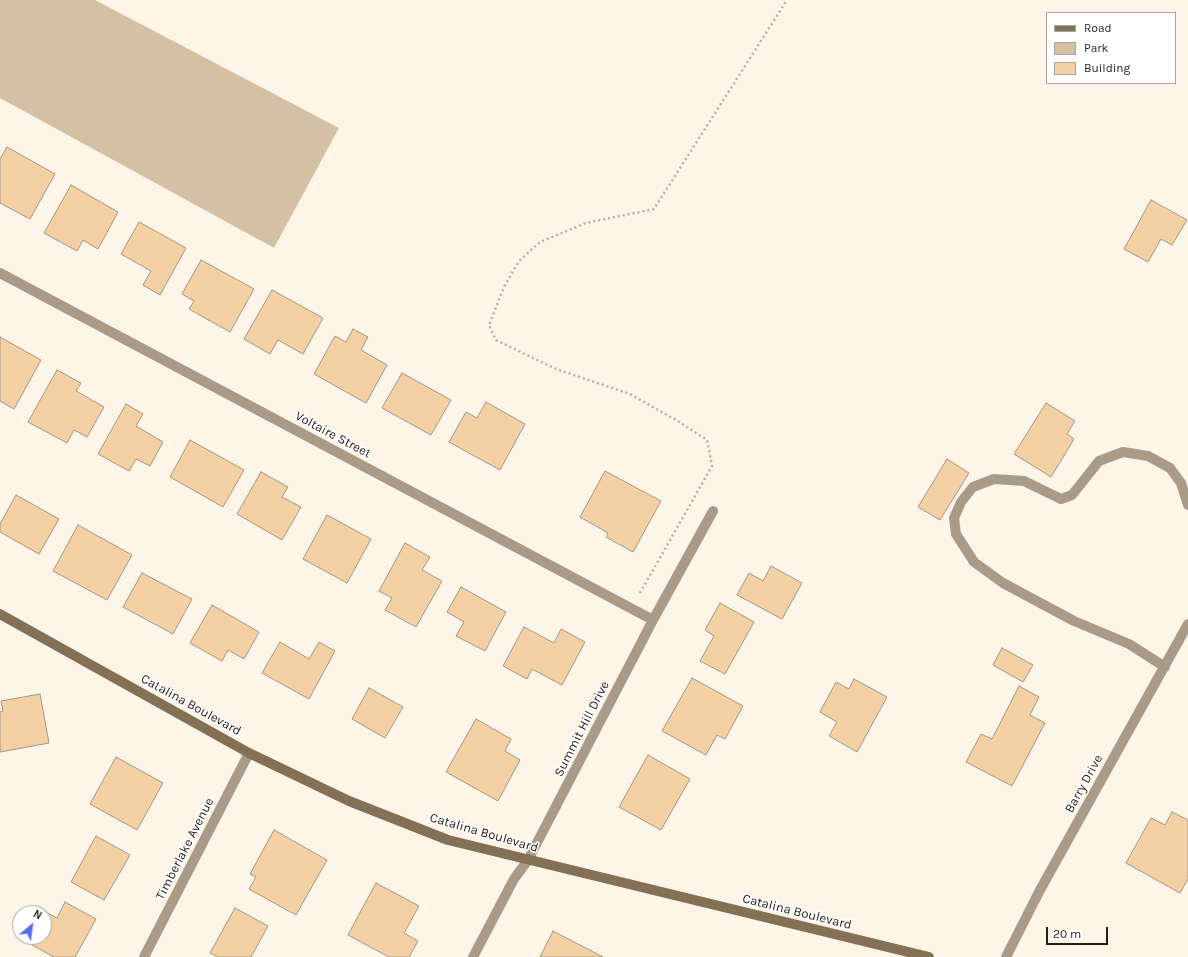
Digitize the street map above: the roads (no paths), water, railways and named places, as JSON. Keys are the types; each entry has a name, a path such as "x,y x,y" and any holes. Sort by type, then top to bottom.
{"street":[{"name":"Voltaire Street","path":"0,273 653,620"},
{"path":"1165,667 1129,644 1067,618 1003,584 974,562 956,534 954,518 961,502 973,487 994,479 1024,481 1061,499 1072,495 1100,461 1123,452 1148,456 1170,468 1181,483 1188,505"},
{"name":"Summit Hill Drive","path":"473,957 514,879 528,860 653,620 713,511"},
{"name":"Catalina Boulevard","path":"0,614 249,753 349,801 441,837 528,860 929,957"},
{"name":"Barry Drive","path":"1006,957 1040,890 1188,624"},
{"name":"Timberlake Avenue","path":"144,957 249,753"}]}
